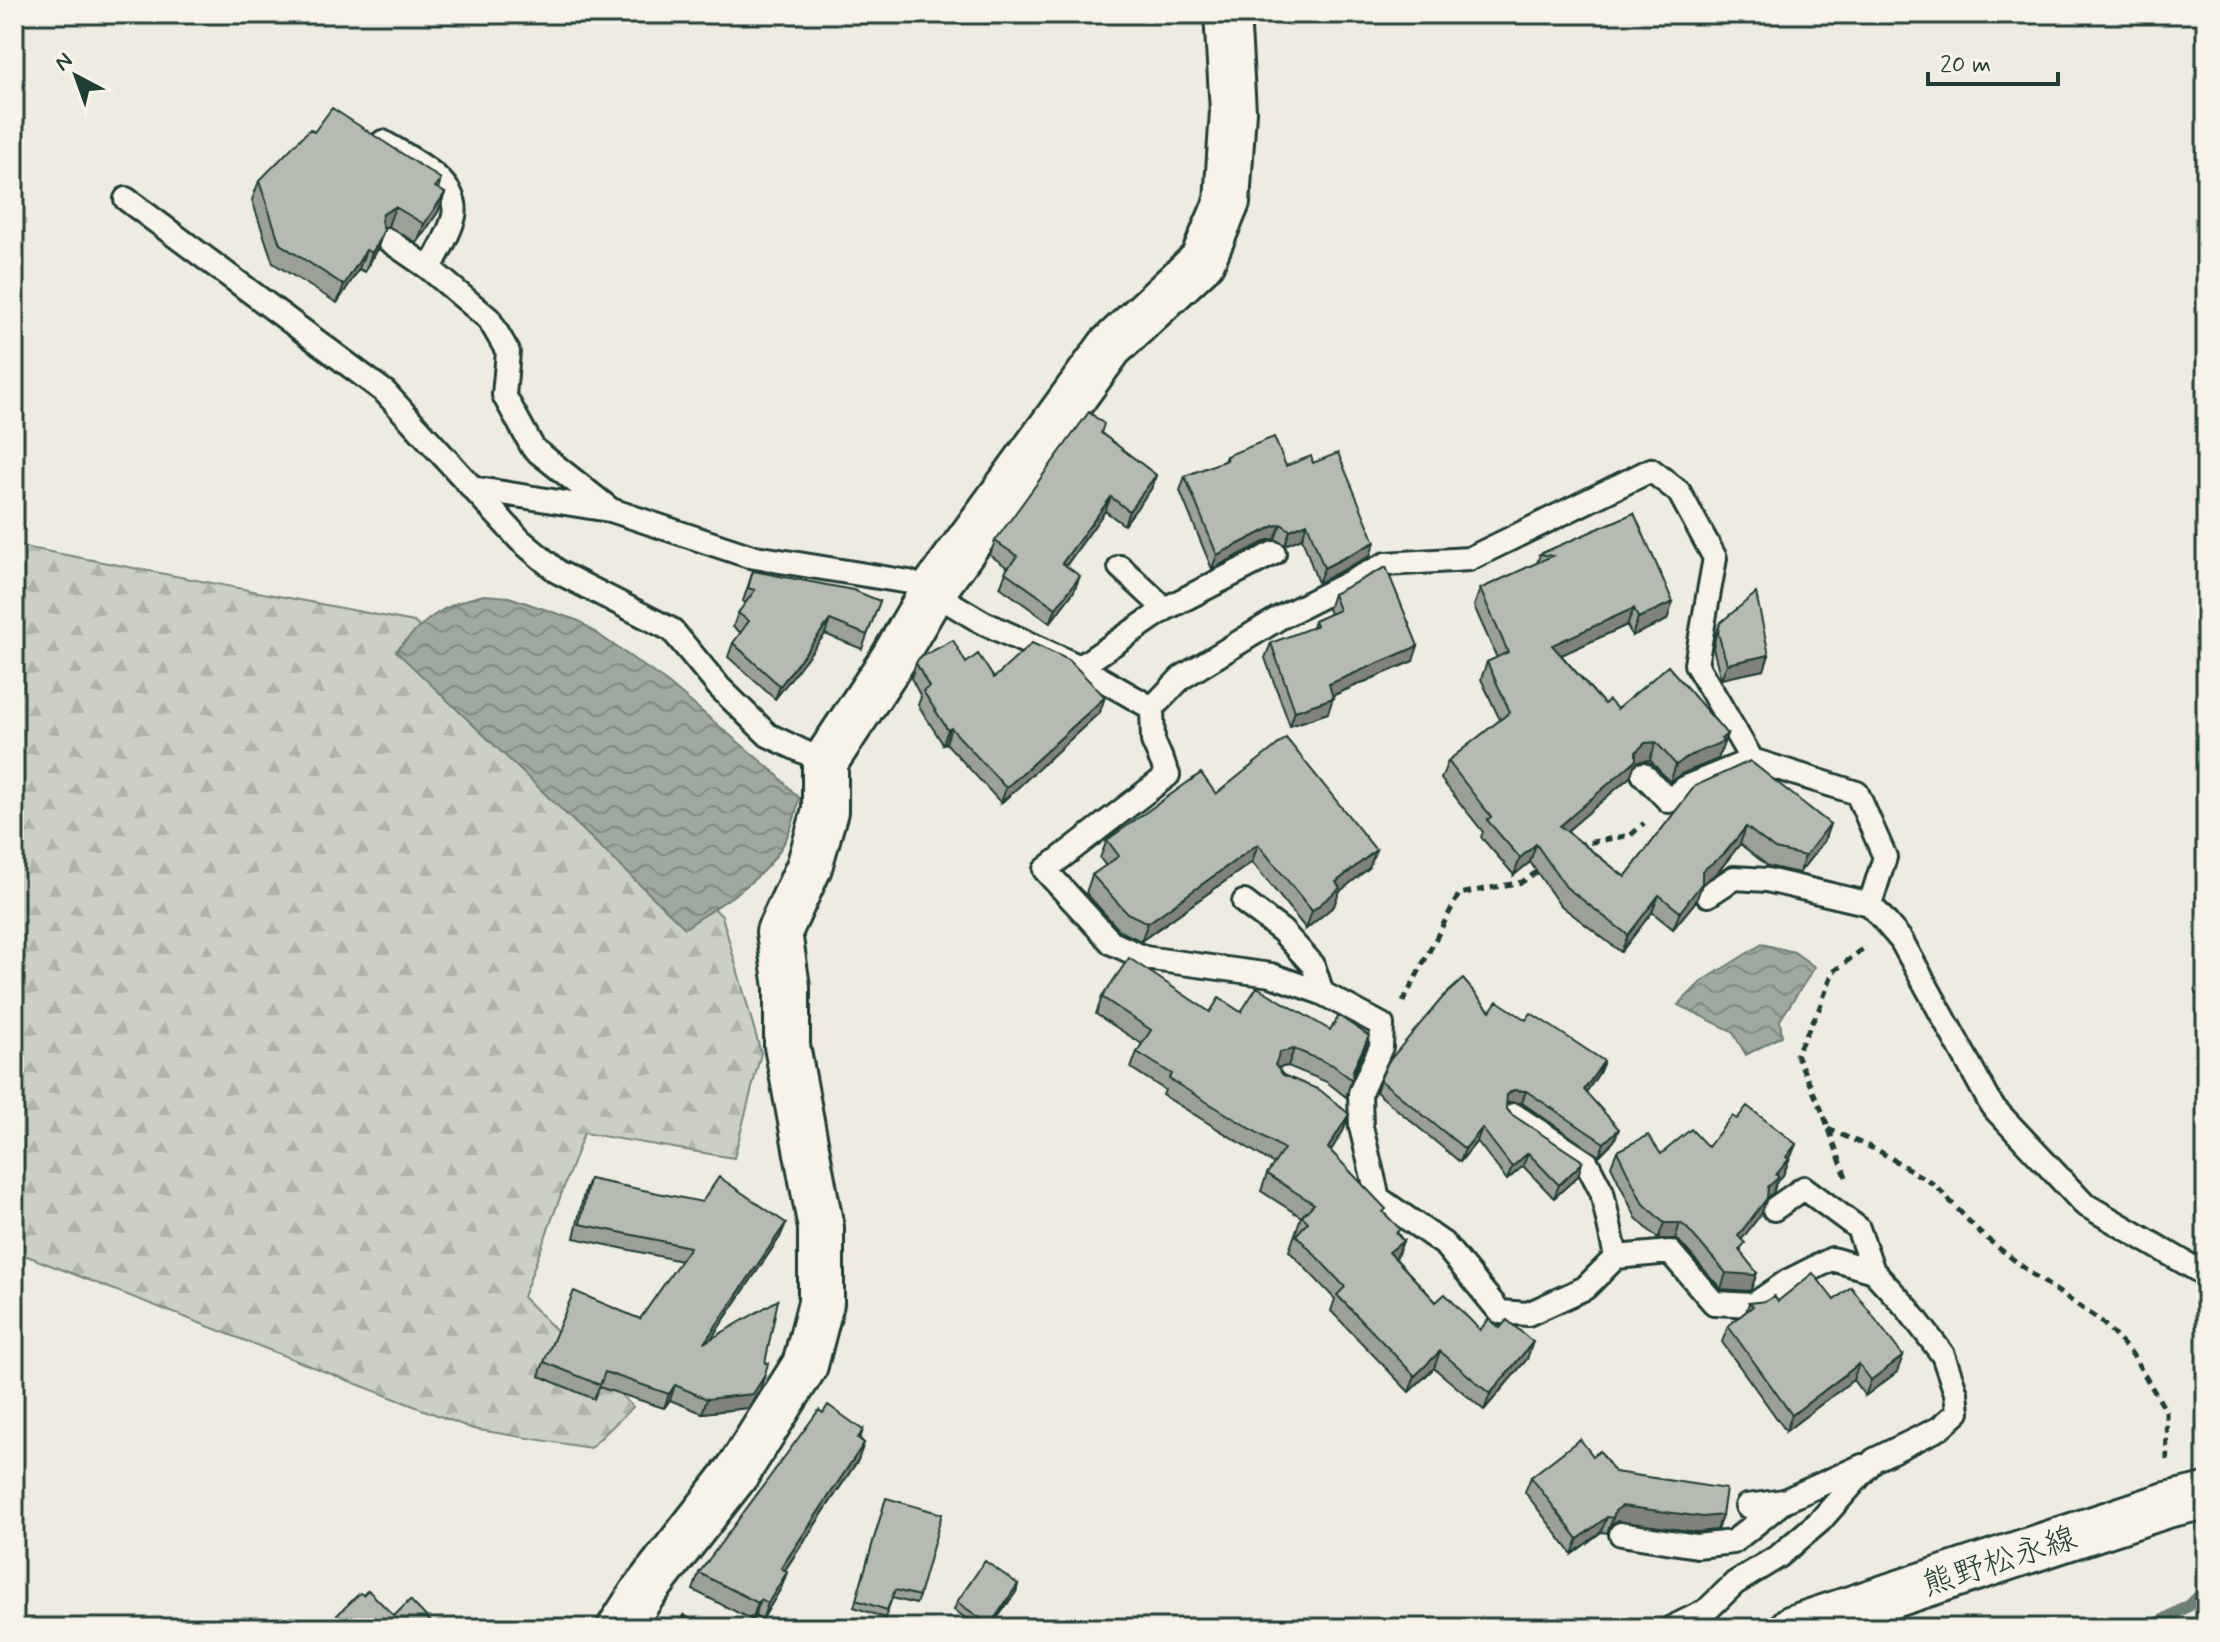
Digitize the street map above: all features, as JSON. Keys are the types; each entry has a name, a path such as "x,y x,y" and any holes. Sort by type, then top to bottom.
{"street":[{"path":"620,1628 642,1594 738,1471 805,1365 821,1303 821,1228 787,1046 787,987 779,932 809,867 825,811 825,762 893,659 932,592 1110,347 1202,261 1227,202 1233,111 1227,14"},
{"name":"熊野松永線","path":"1793,1628 2187,1501"}],"lane":[{"path":"371,135 436,174 449,193 455,214 430,269"},
{"path":"126,199 385,392 520,540 558,572 672,630 719,687 768,735 825,762"},
{"path":"388,240 430,269 489,319 508,352 504,395 533,448 611,510"},
{"path":"1752,760 1696,664 1715,558 1679,492 1651,470 1469,559 1386,564 1279,618 1181,678 1152,708 1153,741 1168,775 1045,870 1112,943 1145,958 1271,975 1322,993 1382,1025 1381,1047 1360,1093 1361,1127 1378,1198 1444,1244 1500,1312 1528,1314 1585,1288 1616,1257 1670,1252 1714,1303 1753,1305 1788,1281 1832,1259 1873,1271"},
{"path":"472,488 611,510 749,556 909,582 982,622 1080,667 1152,708"},
{"path":"1080,667 1165,609 1274,553"},
{"path":"1120,567 1165,609"},
{"path":"1643,774 1669,801 1686,787 1752,760 1857,793 1885,857 1870,904"},
{"path":"1708,895 1734,878 1809,889 1870,904 1901,940 1992,1106 2084,1204 2205,1273"},
{"path":"1244,902 1282,931 1313,965 1322,993"},
{"path":"1341,1111 1361,1127"},
{"path":"1514,1115 1587,1163 1602,1192 1616,1257"},
{"path":"1621,1534 1697,1546 1733,1542 1784,1501 1940,1428 1958,1412 1956,1393 1943,1355 1908,1309 1873,1271 1858,1228 1804,1188 1774,1209"},
{"path":"1671,1628 1706,1611 1735,1583 1779,1556 1820,1521 1874,1460"},
{"path":"1747,1506 1784,1501"}],"path":[{"path":"1566,852 1577,844 1631,835 1669,801"},
{"path":"1381,1047 1459,894 1522,882 1544,867"},
{"path":"1858,1228 1846,1178 1796,1054 1819,1009 1833,972 1852,955 1883,937 1901,940"},
{"path":"1828,1129 1879,1151 1935,1185 1981,1234 2032,1274 2101,1321 2132,1354 2166,1411 2187,1501"}],"green space":[{"path":"14,545 414,622 722,916 761,1053 734,1158 584,1133 523,1297 633,1407 590,1448 473,1429 14,1251"}],"water":[{"path":"484,595 509,597 579,621 668,683 775,773 799,798 784,843 758,876 685,928 396,651 416,630 445,608"},
{"path":"1762,944 1794,952 1815,967 1780,1020 1782,1036 1746,1055 1732,1031 1678,1005 1701,982"}],"building":[{"path":"332,108 441,179 435,187 445,193 424,224 395,207 383,214 381,221 384,230 372,253 366,250 344,285 280,244 259,181 310,129 314,132"},
{"path":"1089,412 1104,424 1101,433 1156,475 1129,511 1111,497 1062,563 1080,576 1056,608 1005,572 1017,556 995,541"},
{"path":"1274,437 1286,466 1311,456 1313,463 1338,453 1375,542 1324,568 1307,523 1290,530 1281,524 1217,555 1185,476"},
{"path":"1634,513 1673,602 1638,618 1634,608 1552,645 1604,704 1609,700 1617,709 1668,666 1727,734 1721,739 1724,741 1676,765 1656,742 1645,743 1636,752 1636,760 1560,826 1625,877 1695,786 1750,761 1830,824 1805,856 1775,849 1746,827 1724,854 1702,871 1702,883 1680,912 1659,895 1628,935 1566,887 1536,844 1520,858 1487,820 1491,817 1448,761 1510,712 1487,662 1508,652 1480,589 1552,556 1540,554"},
{"path":"1386,567 1418,646 1329,684 1333,698 1295,711 1271,643 1316,626 1314,621 1339,610 1333,594"},
{"path":"753,571 853,590 880,601 867,635 830,620 780,686 733,643 749,621 738,613 755,590 748,588"},
{"path":"1756,593 1769,655 1727,664 1718,633 1720,623"},
{"path":"953,640 966,663 978,654 994,678 1032,643 1069,660 1105,697 1006,788 951,728 948,730 923,691 929,687 916,663 919,658"},
{"path":"1286,738 1376,850 1336,882 1340,888 1312,911 1258,844 1148,923 1127,913 1092,875 1119,856 1107,840 1201,773 1216,794"},
{"path":"1129,958 1210,1012 1219,998 1241,1012 1257,987 1330,1030 1339,1016 1369,1036 1353,1070 1352,1080 1333,1065 1294,1049 1280,1052 1275,1065 1283,1075 1320,1090 1349,1114 1328,1148 1386,1209 1383,1212 1400,1229 1396,1233 1403,1241 1389,1252 1436,1302 1445,1294 1480,1330 1489,1319 1500,1328 1507,1320 1533,1342 1490,1394 1440,1351 1415,1376 1337,1295 1345,1287 1296,1235 1308,1222 1302,1216 1314,1204 1267,1174 1284,1149 1169,1079 1172,1074 1137,1052 1151,1030 1102,997"},
{"path":"1463,979 1490,1011 1497,1001 1526,1020 1531,1013 1604,1061 1584,1090 1619,1129 1604,1143 1526,1091 1513,1090 1507,1095 1506,1108 1511,1114 1581,1160 1582,1163 1559,1185 1528,1153 1512,1167 1482,1128 1465,1149 1380,1080 1388,1062 1443,997"},
{"path":"1747,1106 1796,1144 1776,1175 1779,1177 1768,1187 1767,1198 1738,1236 1745,1243 1739,1250 1757,1273 1755,1275 1726,1273 1686,1227 1680,1223 1664,1223 1642,1202 1617,1151 1648,1135 1661,1154 1691,1129 1708,1147 1732,1116 1737,1119"},
{"path":"719,1177 786,1223 704,1343 778,1300 765,1375 753,1394 707,1399 675,1385 669,1394 605,1372 600,1385 544,1362 574,1291 640,1319 690,1247 580,1224 589,1179 702,1202"},
{"path":"1813,1273 1834,1300 1851,1287 1903,1356 1871,1380 1859,1364 1792,1415 1728,1326 1753,1306 1749,1303 1766,1301 1774,1296 1778,1301"},
{"path":"828,1405 863,1430 858,1438 864,1443 781,1568 787,1572 768,1603 761,1599 758,1603 699,1573 819,1410 823,1413"},
{"path":"1580,1439 1593,1456 1600,1451 1615,1472 1726,1489 1722,1515 1703,1517 1622,1506 1615,1511 1613,1518 1607,1517 1578,1539 1531,1477"},
{"path":"886,1498 942,1514 919,1596 895,1590 887,1610 856,1600"},
{"path":"985,1561 1018,1584 990,1625 957,1602"},
{"path":"368,1590 394,1616 410,1600 437,1628 317,1628 328,1618 331,1621 360,1593 363,1595"},
{"path":"1322,1621 1335,1628 1319,1628"}],"waterway":[{"path":"2149,1628 2190,1605 2206,1589"}]}
